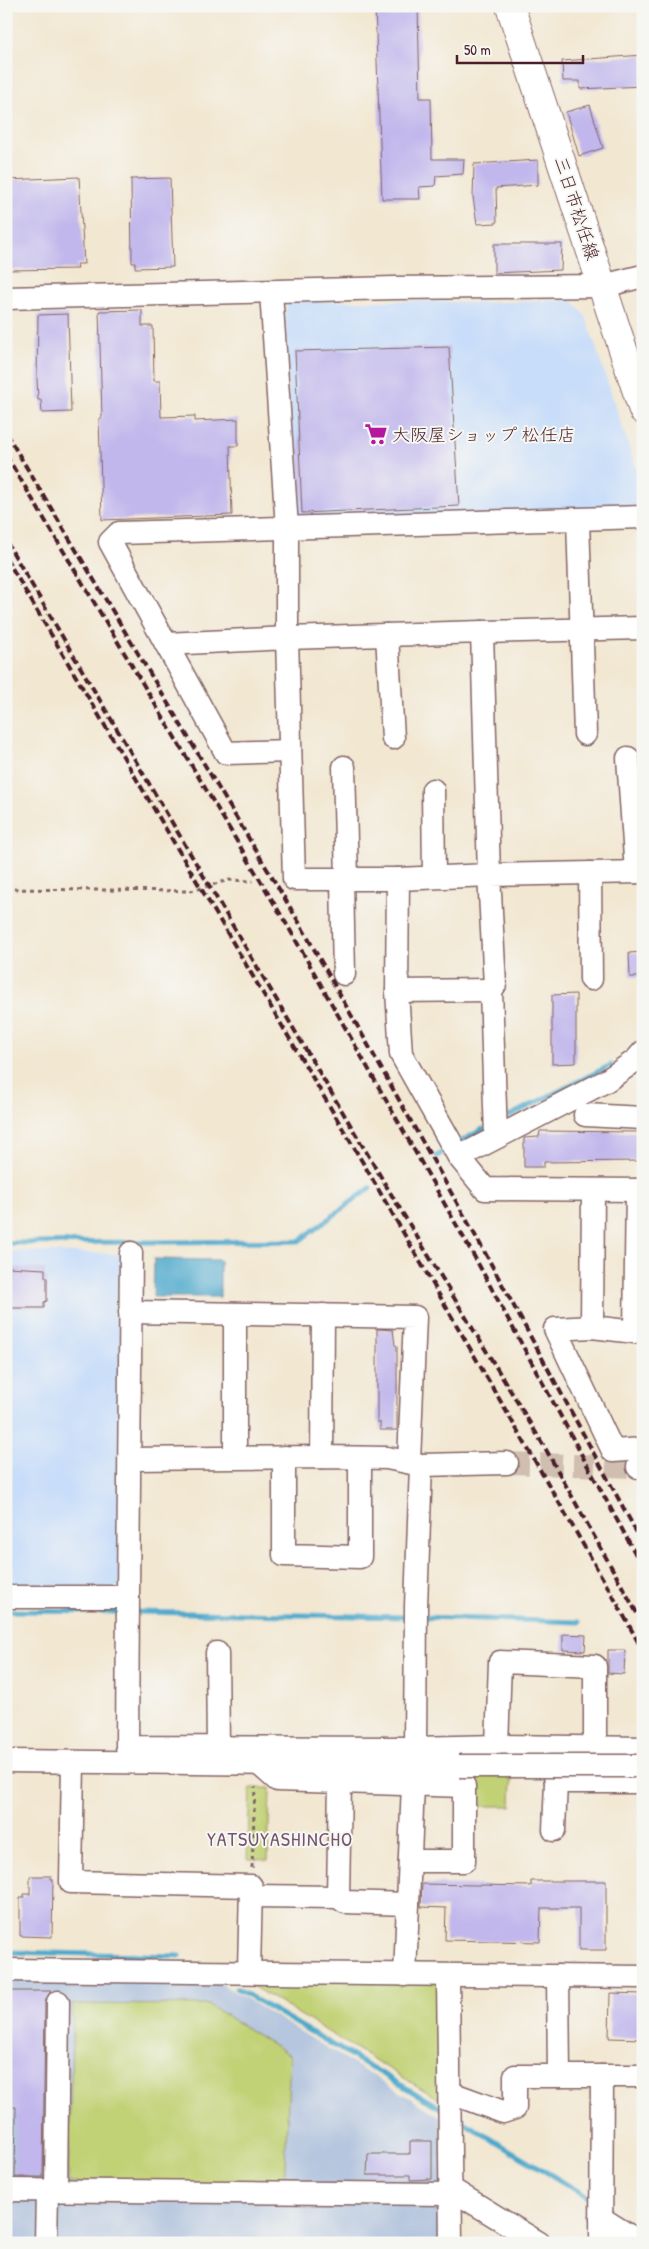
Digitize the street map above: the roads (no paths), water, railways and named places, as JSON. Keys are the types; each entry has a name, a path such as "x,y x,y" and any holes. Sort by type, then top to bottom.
{"main road":[{"name":"三日市松任線","path":"510,6 643,410"}],"street":[{"path":"6,298 603,286 643,276"},
{"path":"271,292 287,528 287,638 294,879 398,879 639,872 628,758"},
{"path":"290,751 226,753 110,542 119,533 643,517"},
{"path":"578,520 585,734"},
{"path":"166,644 287,638 643,628"},
{"path":"482,632 489,875 495,985 491,990 496,1136"},
{"path":"387,635 393,738"},
{"path":"344,767 344,974"},
{"path":"433,790 434,877"},
{"path":"590,873 591,979"},
{"path":"398,879 397,992 401,1054 459,1157 485,1189 640,1190 635,1332 592,1328 555,1329 613,1451 641,1461"},
{"path":"397,992 491,990"},
{"path":"459,1157 496,1136 606,1081 636,1060 643,1052"},
{"path":"585,1115 643,1118"},
{"path":"592,1328 593,1190"},
{"path":"131,1253 127,1747 415,1748 555,1746 643,1748"},
{"path":"130,1312 415,1317 415,1748"},
{"path":"235,1314 235,1457"},
{"path":"322,1457 323,1315"},
{"path":"284,1457 284,1555 360,1557 360,1458"},
{"path":"130,1459 322,1457 386,1458 415,1464 507,1464"},
{"path":"6,1596 128,1607"},
{"path":"217,1653 218,1748"},
{"path":"497,1746 500,1662 595,1666 596,1747"},
{"path":"554,1830 555,1746"},
{"path":"6,1761 643,1766"},
{"path":"73,1762 71,1882 251,1891 338,1897 345,1902 408,1904"},
{"path":"259,1764 277,1780 464,1786 464,1861 410,1861"},
{"path":"338,1897 340,1782"},
{"path":"556,1782 643,1782"},
{"path":"405,1975 413,1784"},
{"path":"249,1971 251,1891"},
{"path":"6,1970 249,1971 448,1976 643,1977"},
{"path":"448,1976 451,2243"},
{"path":"558,1976 559,2076"},
{"path":"46,2243 52,2191 58,2002"},
{"path":"450,2107 503,2112 516,2108 515,2076 643,2076"},
{"path":"601,2243 602,2076"},
{"path":"6,2190 451,2192 539,2243"},
{"path":"601,2218 641,2243"}],"water":[{"path":"154,1259 220,1260 220,1297 153,1297"}],"waterway":[{"path":"509,1116 611,1065"},
{"path":"457,1144 483,1129"},
{"path":"437,1156 447,1150"},
{"path":"6,1243 299,1241 370,1188"},
{"path":"6,1611 123,1612"},
{"path":"134,1612 411,1617"},
{"path":"422,1617 579,1622"},
{"path":"6,1952 179,1956"},
{"path":"236,1988 444,2110"},
{"path":"455,2117 596,2202"}],"tunnel":[{"path":"507,1463 638,1467"}],"railway":[{"path":"6,433 300,924 484,1251 643,1544"},
{"path":"6,455 290,930 474,1256 643,1568"},
{"path":"6,541 391,1194 544,1446 643,1624"},
{"path":"6,558 366,1168 643,1651"}],"place":[{"name":"大阪屋ショップ 松任店","path":"376,434"}],"district":[{"name":"YATSUYASHINCHO","path":"280,1838"}]}
